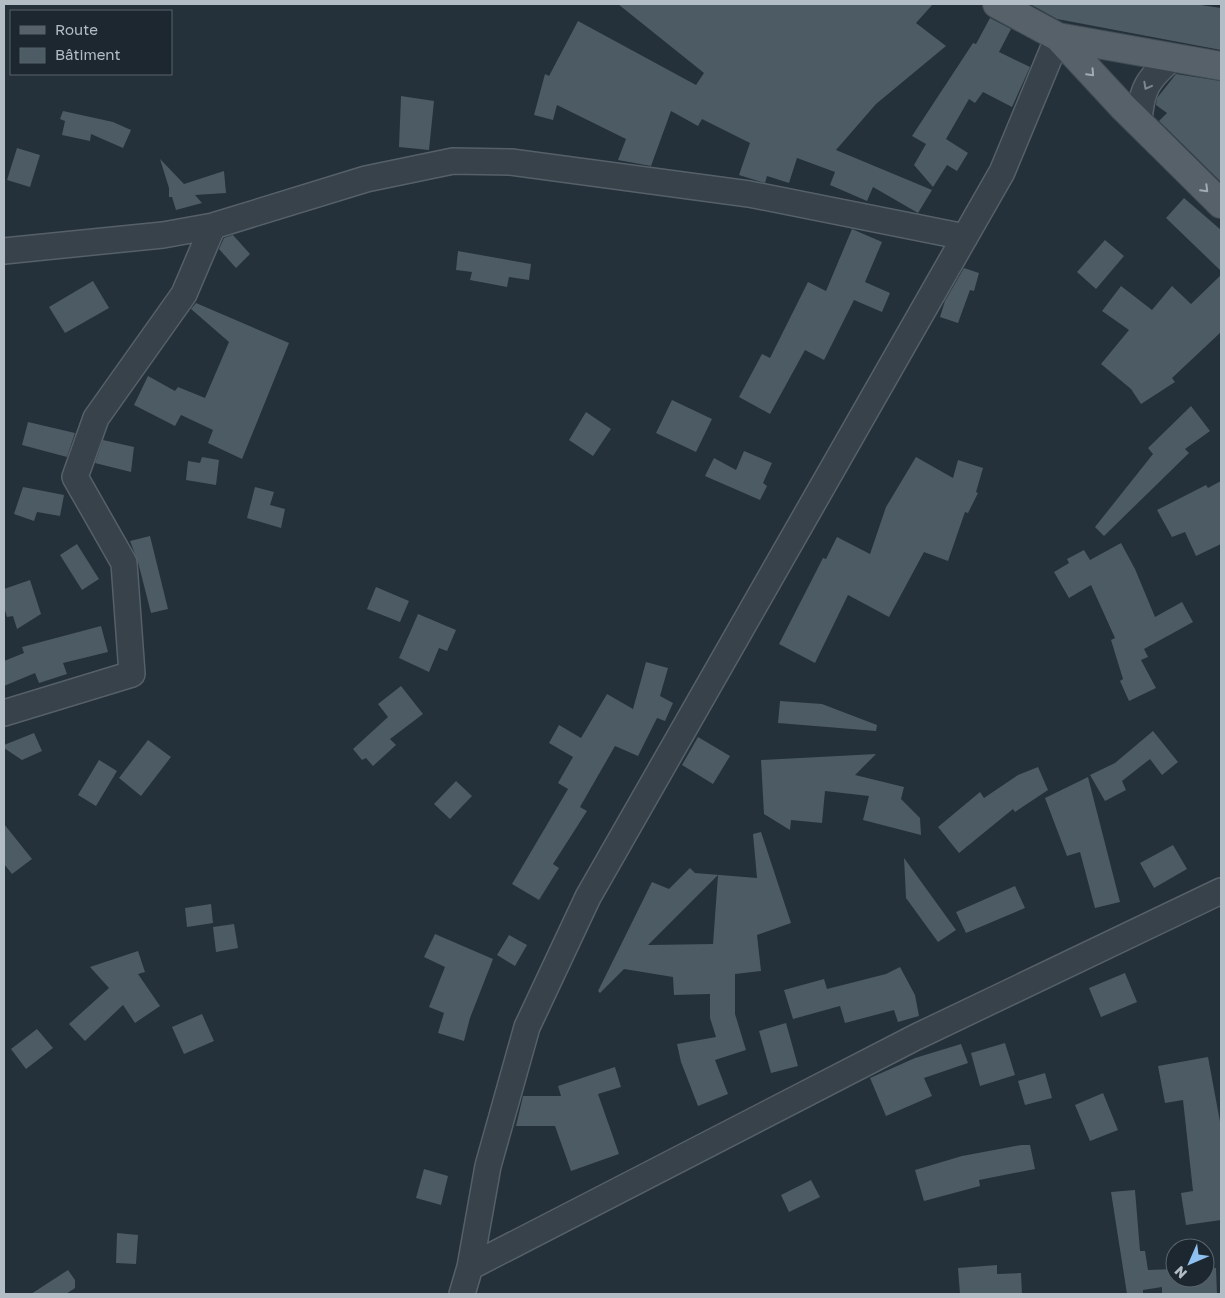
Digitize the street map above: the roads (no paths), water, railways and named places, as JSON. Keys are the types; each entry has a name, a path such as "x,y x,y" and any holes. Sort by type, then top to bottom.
{"main road":[{"path":"997,4 1058,37 1221,66"},
{"path":"1058,37 1139,123 1221,204"}],"street":[{"path":"462,1294 470,1267 488,1166 527,1027 588,897 1002,172 1058,37"},
{"path":"1139,123 1140,98 1153,74 1172,58"},
{"path":"4,251 163,236 213,226 366,179 453,161 511,162 749,194 965,236"},
{"path":"4,713 132,674 124,563 75,477 96,418 184,294 213,226"},
{"path":"470,1267 916,1037 1221,892"}]}
